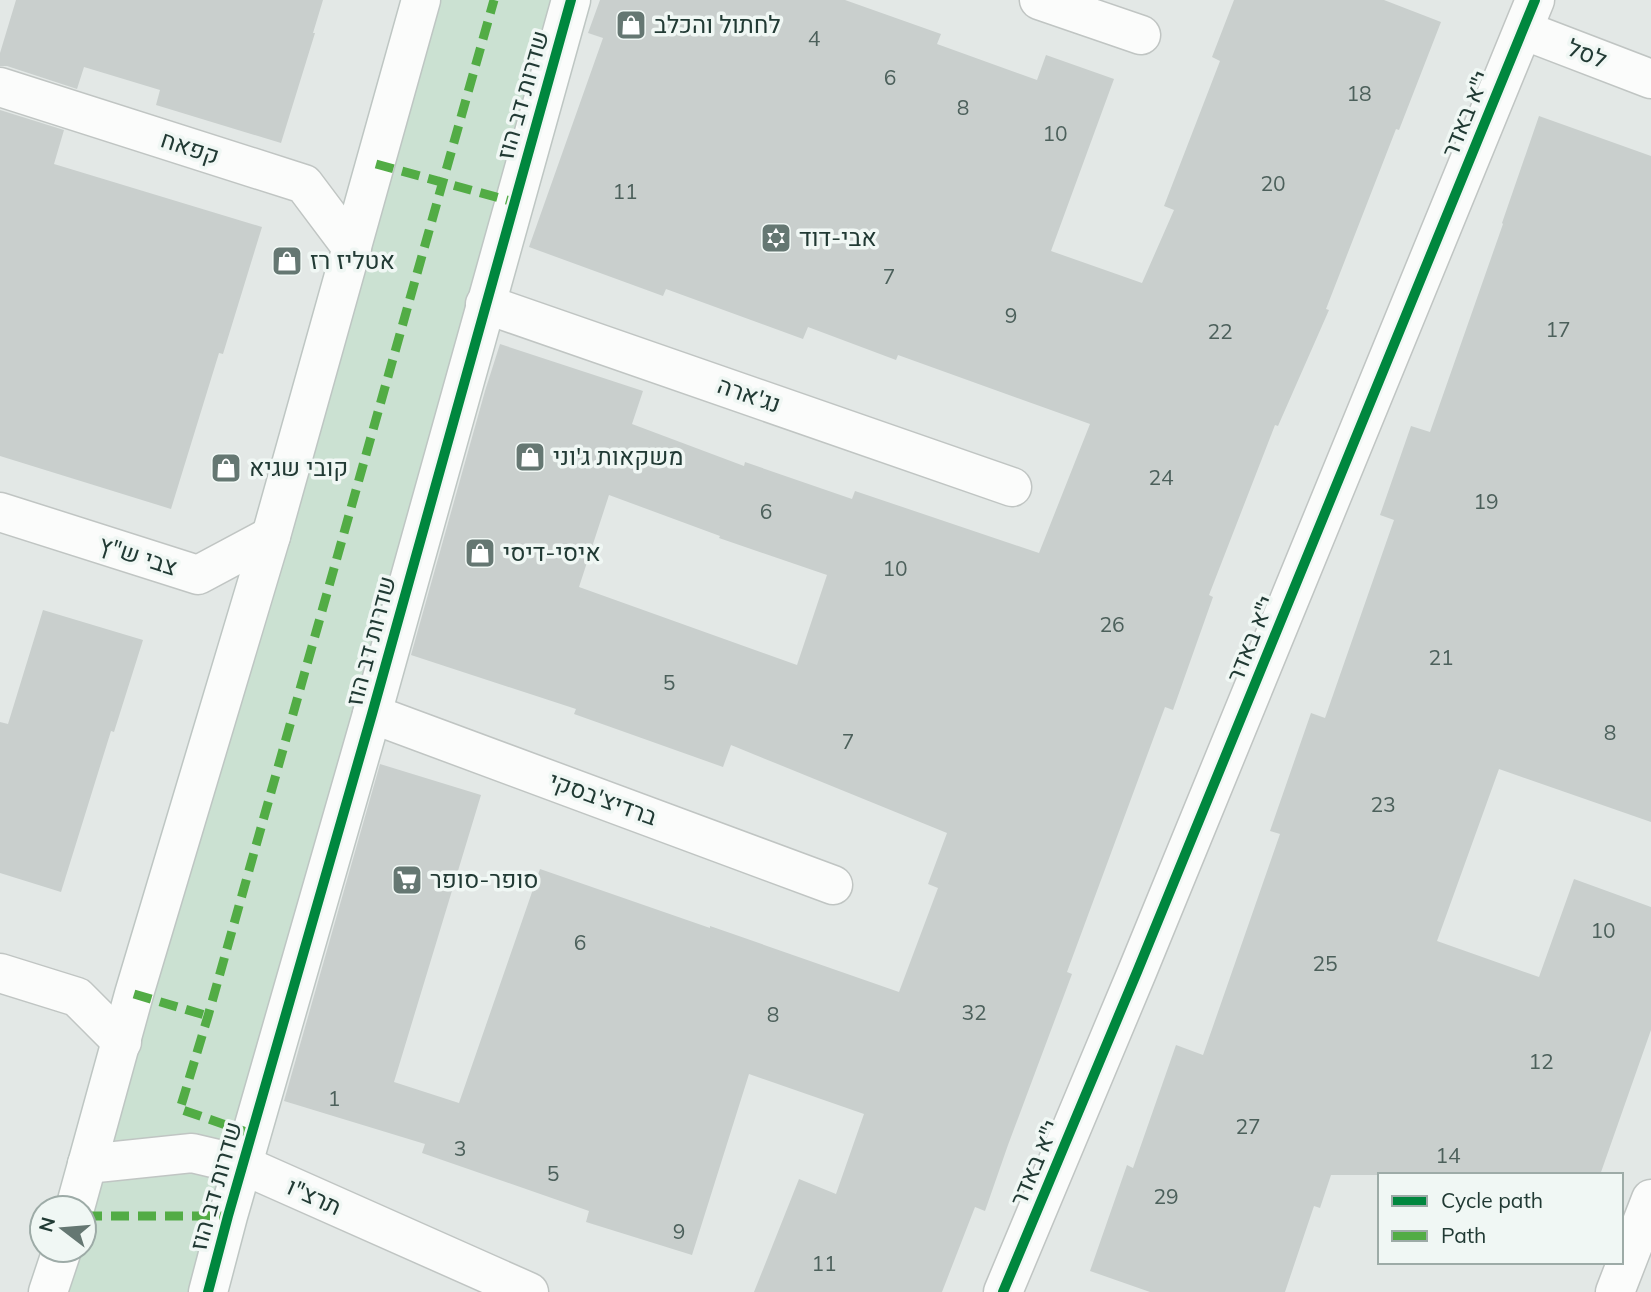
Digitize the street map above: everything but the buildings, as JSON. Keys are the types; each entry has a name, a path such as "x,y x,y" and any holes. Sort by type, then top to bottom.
{"street":[{"path":"79,1194 271,536 421,0"},
{"name":"שדרות דב הוז","path":"208,1292 571,0"},
{"path":"1039,0 1141,35"},
{"name":"לסל","path":"1529,15 1651,79"},
{"name":"י\"א באדר","path":"1003,1292 1138,972 1529,15"},
{"name":"קפאח","path":"0,87 304,184 352,248"},
{"name":"נג'ארה","path":"485,304 1012,487"},
{"name":"צבי ש\"ץ","path":"0,512 198,575 271,536"},
{"name":"ברדיצ'בסקי","path":"372,714 833,885"},
{"path":"0,973 77,997 122,1042"},
{"name":"תרצ\"ו","path":"87,1164 192,1153 243,1165 529,1292"},
{"path":"1615,1292 1651,1199"},
{"path":"48,1292 57,1264"}],"green space":[{"path":"421,0 571,0 208,1292 48,1292 57,1264 98,1264 98,1194 88,1194"}],"marked path":[{"path":"252,1134 180,1109 494,0"},
{"path":"376,164 514,202"},
{"path":"134,994 208,1016"},
{"path":"98,1216 228,1216"}],"cycle path":[{"path":"208,1292 571,0"},
{"path":"1003,1292 1535,0"}],"place":[{"name":"לחתול והכלב","path":"631,25"},
{"name":"אבי-דוד","path":"776,238"},
{"name":"אטליז רז","path":"287,261"},
{"name":"משקאות ג'וני","path":"530,457"},
{"name":"קובי שגיא","path":"226,468"},
{"name":"איסי-דיסי","path":"480,553"},
{"name":"סופר-סופר","path":"407,880"}]}
